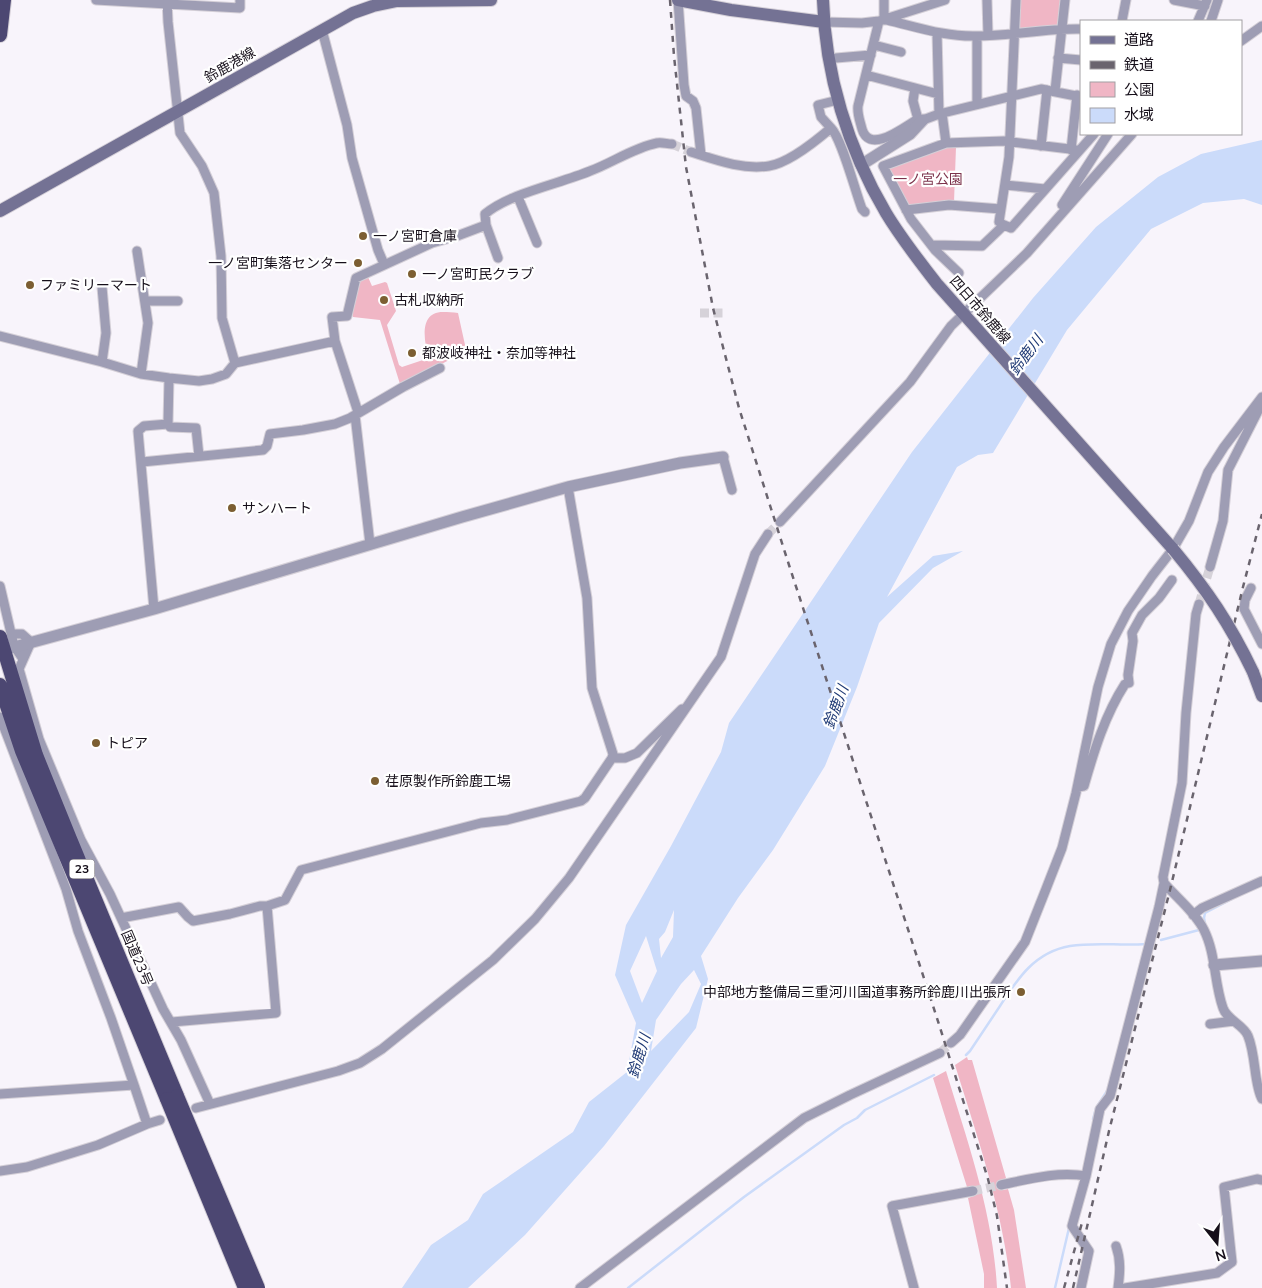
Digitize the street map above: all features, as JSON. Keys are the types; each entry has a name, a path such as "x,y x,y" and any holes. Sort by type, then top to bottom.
{"highway":[{"path":"0,35 4,0"},
{"name":"国道23号","path":"6,643 40,763 245,1288"},
{"name":"国道23号","path":"0,685 22,751 172,1098 258,1288"}],"main road":[{"name":"鈴鹿港線","path":"0,211 372,3 418,0 491,0"},
{"name":"四日市鈴鹿線","path":"823,0 829,60 838,100 861,165 886,213 937,284 1169,544 1195,576 1223,615 1237,639 1262,696"},
{"path":"682,1 824,22"}],"street":[{"path":"96,0 167,2 240,8 240,0"},
{"path":"884,0 883,20 871,55 858,111 864,133 868,139 873,141 881,140 921,119 940,113 1041,89 1079,96 1075,150"},
{"path":"824,22 862,23 883,20 945,0"},
{"path":"987,0 988,35"},
{"path":"1016,0 1009,142 999,222 1011,228 1045,190 1075,150 1093,135"},
{"path":"1041,146 1058,58 1065,0"},
{"path":"1122,20 1126,0"},
{"path":"1174,0 1206,3 1198,20"},
{"path":"1211,20 1218,0"},
{"path":"682,1 684,85 686,96 693,101 696,108 701,155"},
{"path":"167,2 176,113 180,133 202,166 214,193 221,256 222,318 235,363"},
{"path":"883,20 937,33 977,36 1080,29"},
{"path":"1242,40 1262,26"},
{"path":"322,30 347,125 352,158 378,250 384,264"},
{"path":"937,33 938,94 946,143"},
{"path":"977,36 977,104"},
{"path":"874,45 902,52"},
{"path":"836,58 871,55"},
{"path":"1058,58 1080,60"},
{"path":"866,75 938,94"},
{"path":"915,88 912,101 921,119"},
{"path":"838,100 818,105 821,117 836,134 862,209 865,212"},
{"path":"861,165 910,134 921,119"},
{"path":"691,152 722,163 768,166 792,156 831,128"},
{"path":"1046,230 1107,135"},
{"path":"780,522 910,382 945,333 965,316 1027,253 1131,135"},
{"path":"959,274 911,219 883,166 946,143 1004,141 1075,150"},
{"path":"498,258 484,214 494,207 590,171 642,148 659,143 672,144"},
{"path":"1005,185 1045,190"},
{"path":"518,197 537,243"},
{"path":"906,210 949,205 1001,209"},
{"path":"932,245 982,246 1004,224"},
{"path":"370,544 356,414 335,341 332,317 347,316 356,278 432,243 486,225"},
{"path":"137,251 148,323 142,374"},
{"path":"102,287 106,333 102,362"},
{"path":"145,301 178,301"},
{"path":"0,336 142,374 199,381 226,374 235,363 335,341"},
{"path":"142,462 264,450 270,434 335,424 440,368"},
{"path":"168,424 169,378"},
{"path":"951,1043 960,1035 1025,942 1062,848 1078,787 1098,687 1111,644 1128,611 1152,576 1169,544 1189,521 1208,472 1224,447 1262,397"},
{"path":"1210,567 1223,521 1228,470 1262,403"},
{"path":"154,609 138,431 144,426 168,424 170,427 196,428 199,456"},
{"path":"6,643 31,642 154,609 568,487 680,463 723,457 732,490"},
{"path":"121,918 179,907 194,921 267,906 285,900 301,870 481,823 507,820 581,801 613,754 592,688 587,598 568,487"},
{"path":"196,1108 329,1074 360,1063 432,1010 493,960 535,919 570,878 721,657 755,554 768,534"},
{"path":"1078,787 1084,786 1101,729 1123,686 1129,682 1132,633 1135,625 1172,580"},
{"path":"0,586 6,643 23,659"},
{"path":"1251,588 1245,600 1244,609 1262,644"},
{"path":"1081,1288 1089,1251 1072,1226 1086,1176 1100,1109 1110,1096 1127,1037 1151,944 1164,883 1163,877 1182,783 1186,713 1196,614 1199,604"},
{"path":"31,642 18,669 39,739 81,840 110,894 163,1009 172,1022 210,1104"},
{"path":"612,758 625,758 637,753 693,698"},
{"path":"0,717 66,889 78,931 111,1018 147,1124"},
{"path":"1193,915 1202,908 1262,881"},
{"path":"1164,883 1203,928 1224,1010 1245,1030 1249,1037 1262,1100"},
{"path":"172,1022 276,1013 267,906"},
{"path":"1214,965 1262,961"},
{"path":"1210,1024 1234,1021"},
{"path":"580,1288 804,1118 940,1053"},
{"path":"0,1094 134,1085"},
{"path":"0,1171 27,1167 98,1145 160,1120"},
{"path":"1001,1185 1038,1177 1072,1174 1086,1176"},
{"path":"1125,1288 1217,1273 1232,1262 1224,1187 1257,1179 1262,1180"},
{"path":"914,1288 892,1206 973,1191"},
{"path":"1116,1246 1120,1257 1118,1288"}],"green space":[{"path":"1019,0 1062,0 1060,23 1057,26 1019,29 1017,27"},
{"name":"一ノ宮公園","path":"948,146 956,147 954,202 908,206 888,172 890,166"},
{"path":"368,277 372,286 387,283 396,311 387,325 399,365 402,367 426,359 428,356 425,328 430,317 435,313 458,313 467,354 449,360 403,385 400,384 380,320 353,317 352,314 359,281"},
{"path":"967,1057 968,1060 972,1060 1006,1178 1000,1182 1003,1190 1008,1189 1014,1210 1026,1288 1011,1288 996,1203 955,1065"},
{"path":"946,1071 985,1205 995,1260 997,1288 984,1288 984,1274 968,1198 974,1196 973,1189 967,1187 933,1078"}],"water":[{"name":"鈴鹿川","path":"1262,140 1262,205 1244,199 1203,203 1151,229 1067,330 993,453 978,455 957,467 887,597 933,556 963,551 933,568 879,623 857,687 825,766 773,850 738,898 701,956 708,979 696,1028 604,1146 525,1235 468,1288 402,1288 431,1245 468,1220 483,1194 573,1132 589,1102 627,1072 636,1023 615,975 626,925 721,752 729,723 912,452 1033,298 1096,227 1158,177 1201,154","holes":["674,910 673,937 661,958 659,939 665,932","646,936 657,971 642,1003 630,971","694,970 701,984 689,1012 651,1051 656,1020 681,984"]}],"waterway":[{"path":"1205,923 1205,913 1232,899"},
{"path":"1161,940 1199,930"},
{"path":"966,1055 1021,976 1037,960 1058,949 1070,946 1146,944"},
{"path":"628,1288 744,1197 844,1125 857,1118 865,1110 934,1075"},
{"path":"1093,1119 1096,1108 1107,1091"},
{"path":"1055,1288 1069,1228"}],"tunnel":[{"path":"672,144 691,152"},
{"path":"700,313 723,313"},
{"path":"768,534 780,522"},
{"path":"1199,604 1210,567"},
{"path":"940,1053 951,1043"},
{"path":"973,1191 1001,1185"}],"railway":[{"path":"670,0 686,167 713,308 723,347 739,408 789,565 988,1179 997,1216 1007,1288"},
{"path":"1073,1288 1109,1131 1262,514"},
{"path":"1064,1288 1083,1219"}],"place":[{"name":"一ノ宮町倉庫","path":"363,236"},
{"name":"一ノ宮町集落センター","path":"358,263"},
{"name":"一ノ宮町民クラブ","path":"412,274"},
{"name":"ファミリーマート","path":"30,285"},
{"name":"古札収納所","path":"384,300"},
{"name":"都波岐神社・奈加等神社","path":"412,353"},
{"name":"サンハート","path":"232,508"},
{"name":"トピア","path":"96,743"},
{"name":"荏原製作所鈴鹿工場","path":"375,781"},
{"name":"中部地方整備局三重河川国道事務所鈴鹿川出張所","path":"1021,992"}]}
